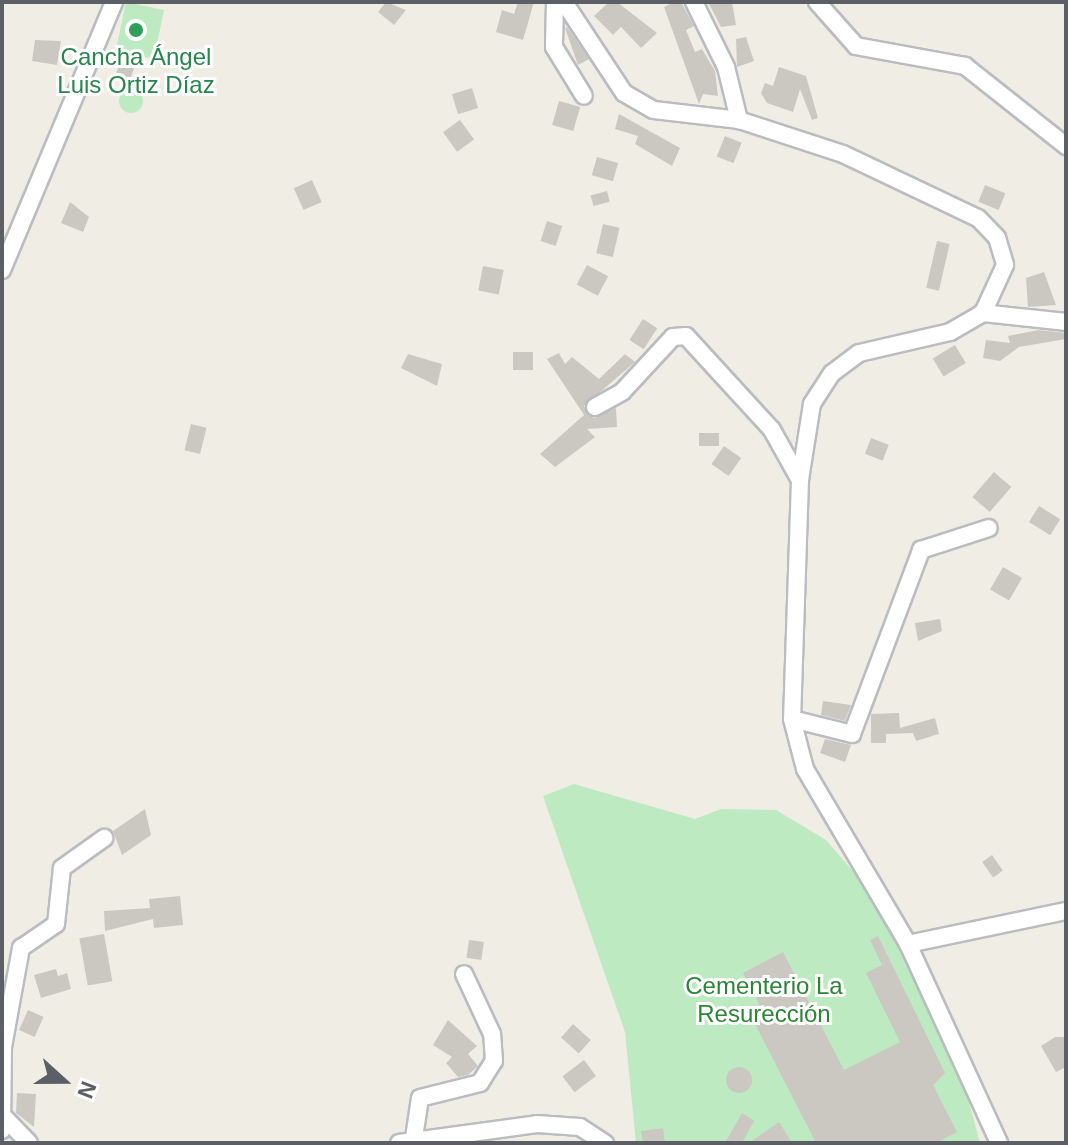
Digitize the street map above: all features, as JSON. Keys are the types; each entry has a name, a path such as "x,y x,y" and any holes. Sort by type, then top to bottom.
{"street":[{"path":"2,270 114,2"},
{"path":"555,2 554,47 584,96"},
{"path":"564,2 624,93 654,110 739,120 843,154 978,218 997,238 1005,265 998,293 982,313 950,332 859,353 832,373 812,404 800,480 792,719 813,785 908,944 999,1143"},
{"path":"694,2 726,67 739,120"},
{"path":"817,2 856,46 965,66 1066,146"},
{"path":"982,313 1066,322"},
{"path":"595,407 622,392 673,337 686,336 772,430 800,480"},
{"path":"792,719 852,734 921,550 989,528"},
{"path":"29,1143 3,1122 3,1047 21,948 56,924 62,868 104,838"},
{"path":"908,944 1066,911"},
{"path":"464,974 492,1034 494,1061 480,1083 420,1098 407,1141 537,1124 580,1127 605,1143"}],"green space":[{"name":"Cancha Ángel Luis Ortiz Díaz","path":"126,2 164,10 154,59 116,51"},
{"path":"131,89 140,92 143,101 140,110 131,113 122,110 119,101 122,92"},
{"name":"Cementerio La Resurección","path":"574,784 695,819 721,809 776,810 826,840 869,890 961,1073 980,1143 636,1143 625,1032 543,796"}],"building":[{"path":"386,2 406,10 394,25 378,12"},
{"path":"518,2 534,2 523,40 496,32 502,10 514,14"},
{"path":"609,2 617,2 657,33 641,48 621,27 613,35 594,16"},
{"path":"681,2 694,26 686,30 695,52 702,49 715,71 718,96 703,94 699,104 664,7"},
{"path":"708,2 732,2 736,25 721,27"},
{"path":"565,28 589,59 578,65"},
{"path":"746,37 754,61 737,67 736,39"},
{"path":"35,40 61,41 57,65 32,61"},
{"path":"120,63 134,68 129,83 115,78"},
{"path":"779,67 806,76 818,118 812,120 800,89 793,112 767,103 761,93 765,83 773,86"},
{"path":"472,88 478,108 458,114 452,94"},
{"path":"559,101 580,107 573,131 552,125"},
{"path":"619,114 680,148 672,166 635,144 638,136 615,129"},
{"path":"460,120 474,139 457,152 443,132"},
{"path":"725,136 742,143 733,163 717,156"},
{"path":"597,157 618,163 613,181 592,175"},
{"path":"312,180 322,202 303,210 294,188"},
{"path":"985,185 1005,193 999,210 978,202"},
{"path":"607,191 610,202 593,206 591,195"},
{"path":"70,202 89,217 83,232 61,223"},
{"path":"547,221 562,226 556,246 541,241"},
{"path":"603,224 620,228 613,257 596,253"},
{"path":"937,241 950,244 939,291 926,288"},
{"path":"587,265 608,276 598,296 577,284"},
{"path":"483,266 504,270 499,295 478,291"},
{"path":"1044,272 1056,305 1028,307 1026,278"},
{"path":"643,319 657,328 644,349 629,340"},
{"path":"1038,330 1066,333 1066,339 1019,347 1000,361 983,358 986,340 1010,343 1008,336"},
{"path":"955,345 966,363 944,376 933,358"},
{"path":"513,352 533,352 533,370 513,370"},
{"path":"559,353 565,364 572,357 599,379 625,354 635,362 584,406 594,418 616,408 617,427 587,429 595,437 555,467 540,454 584,415 547,359"},
{"path":"408,354 442,364 437,386 401,368"},
{"path":"191,424 207,428 200,454 184,450"},
{"path":"699,433 719,433 719,446 699,446"},
{"path":"871,438 889,445 883,461 865,454"},
{"path":"724,446 741,458 729,476 711,464"},
{"path":"994,472 1011,487 990,512 972,497"},
{"path":"1039,506 1060,519 1050,535 1029,522"},
{"path":"1003,567 1022,578 1009,601 990,590"},
{"path":"940,619 942,631 918,641 915,623"},
{"path":"823,701 851,705 845,721 821,715"},
{"path":"899,713 900,728 935,718 939,734 916,741 913,733 886,734 886,743 871,743 871,714"},
{"path":"825,739 851,745 845,762 820,753"},
{"path":"145,809 151,835 122,855 113,831"},
{"path":"992,855 1003,871 993,877 982,862"},
{"path":"180,896 183,925 154,928 153,919 105,931 104,911 150,908 149,899"},
{"path":"104,934 112,981 88,986 79,938"},
{"path":"878,936 945,1073 933,1085 957,1132 936,1143 816,1143 754,1022 765,1016 743,973 783,952 844,1070 900,1042 866,973 882,965 870,940"},
{"path":"469,940 484,942 481,960 466,958"},
{"path":"56,969 58,976 67,973 71,989 41,998 34,975"},
{"path":"28,1010 44,1017 35,1037 19,1030"},
{"path":"448,1020 477,1046 468,1054 478,1066 468,1075 458,1077 446,1063 452,1057 433,1045"},
{"path":"573,1024 591,1040 579,1053 561,1037"},
{"path":"1055,1037 1066,1037 1066,1067 1056,1072 1041,1046"},
{"path":"584,1060 596,1076 574,1092 562,1076"},
{"path":"739,1067 748,1071 752,1080 748,1089 739,1093 730,1089 726,1080 730,1071"},
{"path":"17,1093 36,1094 34,1127 16,1113"},
{"path":"742,1113 754,1121 742,1143 725,1143"},
{"path":"779,1122 792,1143 749,1143"},
{"path":"663,1128 665,1143 643,1143 641,1131"}],"place":[{"name":"Cancha Ángel Luis Ortiz Díaz","path":"136,30"}]}
